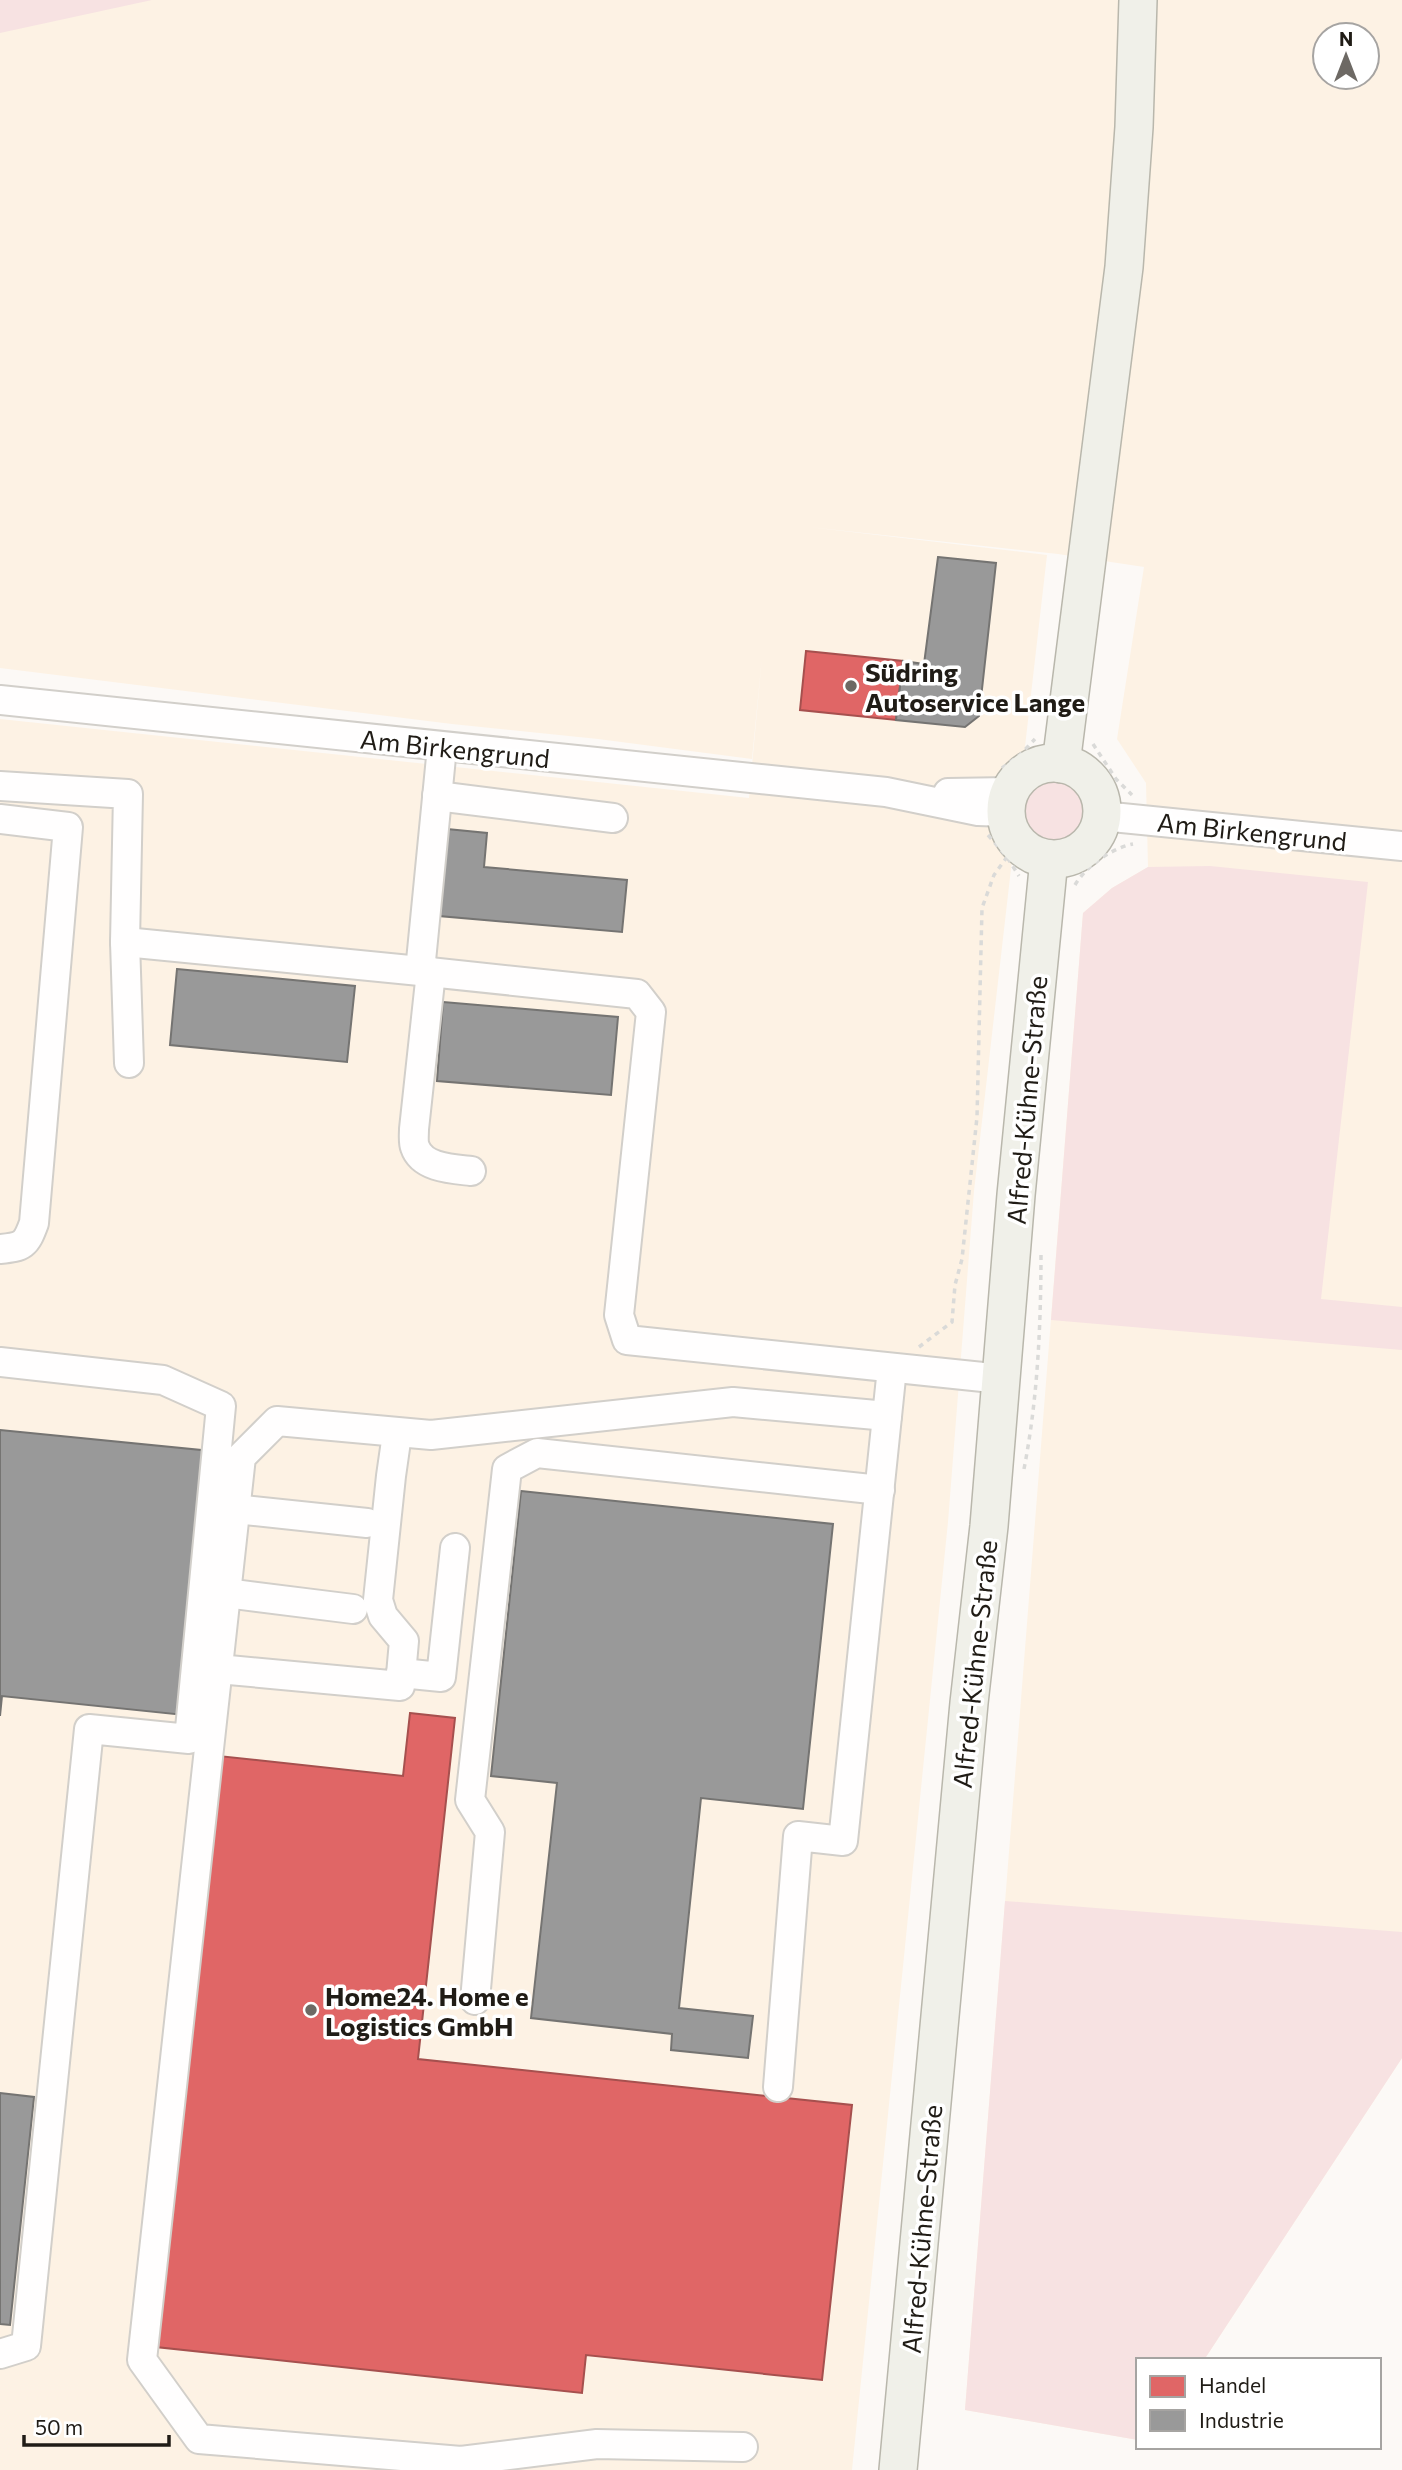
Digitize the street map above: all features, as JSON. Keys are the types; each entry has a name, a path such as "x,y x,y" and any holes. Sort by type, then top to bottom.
{"main road":[{"path":"1061,764 1124,267 1134,127 1138,0"},
{"path":"1045,764 1061,764 1073,766 1092,781 1099,792 1118,809 1099,828 1085,849 1036,871 1027,851 1012,834 1000,801 1018,779 1031,769 1045,764"},
{"name":"Alfred-Kühne-Straße","path":"898,2470 969,1703 1002,1379 1036,871"}],"street":[{"name":"Am Birkengrund","path":"0,700 911,795 980,791 1000,801"},
{"path":"442,747 414,1129 415,1148 424,1159 442,1167 471,1171"},
{"path":"0,786 128,794 125,942 129,1063"},
{"path":"437,796 613,818"},
{"name":"Am Birkengrund","path":"1118,809 1402,846"},
{"path":"0,819 68,827 34,1223 28,1239 19,1247 0,1249"},
{"path":"125,942 637,994 651,1012 619,1315 627,1340 1002,1379"},
{"path":"0,1362 163,1380 221,1406 189,1739 89,1729 26,2346 0,2354"},
{"path":"778,2087 798,1836 844,1841 892,1368"},
{"path":"743,2447 597,2444 461,2460 199,2439 142,2360 241,1457 277,1420 397,1434 431,1435 733,1402 887,1416"},
{"path":"218,1669 400,1686 404,1641 383,1616 378,1601 397,1434"},
{"path":"475,2000 490,1832 470,1800 507,1469 537,1453 880,1490"},
{"path":"235,1508 367,1523"},
{"path":"401,1673 441,1676 455,1548"},
{"path":"226,1593 354,1609"}],"path":[{"path":"915,1351 952,1322 955,1285 962,1259 977,1117 982,908 994,874 1007,857 1000,801 1020,755 1041,732"},
{"path":"1091,738 1096,752 1116,779 1134,796 1118,809"},
{"path":"1073,889 1084,872 1118,848 1131,844"},
{"path":"1007,857 1036,871"}],"shaded area":[{"path":"0,0 1402,0 1402,2058 1205,2358 1136,2358 1136,2440 965,2410 1083,913 1112,888 1148,867 1146,783 1117,739 1144,567 1058,554 809,527 1047,555 974,1191 948,1522 852,2470 0,2470 0,719 749,798 762,657 752,759 452,724 0,668"},
{"path":"0,0 152,0 0,33"},
{"path":"1055,772 1070,775 1082,783 1090,795 1093,810 1090,825 1082,837 1070,845 1055,848 1040,845 1028,837 1020,825 1017,810 1020,795 1028,783 1040,775"},
{"path":"1210,866 1368,882 1321,1299 1402,1307 1402,1350 1051,1320 1083,913 1112,888 1148,867"},
{"path":"1005,1901 1402,1932 1402,2058 1205,2358 1136,2358 1136,2440 965,2410"}],"building: Handel":[{"name":"Südring Autoservice Lange","path":"806,651 903,661 896,720 800,710"},
{"path":"410,1713 455,1718 418,2059 852,2105 822,2380 586,2355 582,2393 156,2347 219,1756 403,1776"}],"building: Industrie":[{"path":"938,557 996,563 979,716 965,727 896,720 903,661 924,664"},
{"path":"447,829 487,833 484,867 627,880 622,932 439,916"},
{"path":"177,969 355,986 347,1062 170,1045"},
{"path":"443,1002 618,1017 611,1095 437,1081"},
{"path":"0,1430 211,1451 184,1715 2,1696 0,1716"},
{"path":"521,1491 833,1524 803,1809 701,1798 679,2008 753,2016 748,2058 671,2050 672,2034 531,2018 557,1783 491,1776"},
{"path":"0,2093 34,2097 10,2325 0,2324"}],"place":[{"name":"Südring Autoservice Lange","path":"851,686"},
{"name":"Home24. Home e Logistics GmbH","path":"311,2010"}]}
